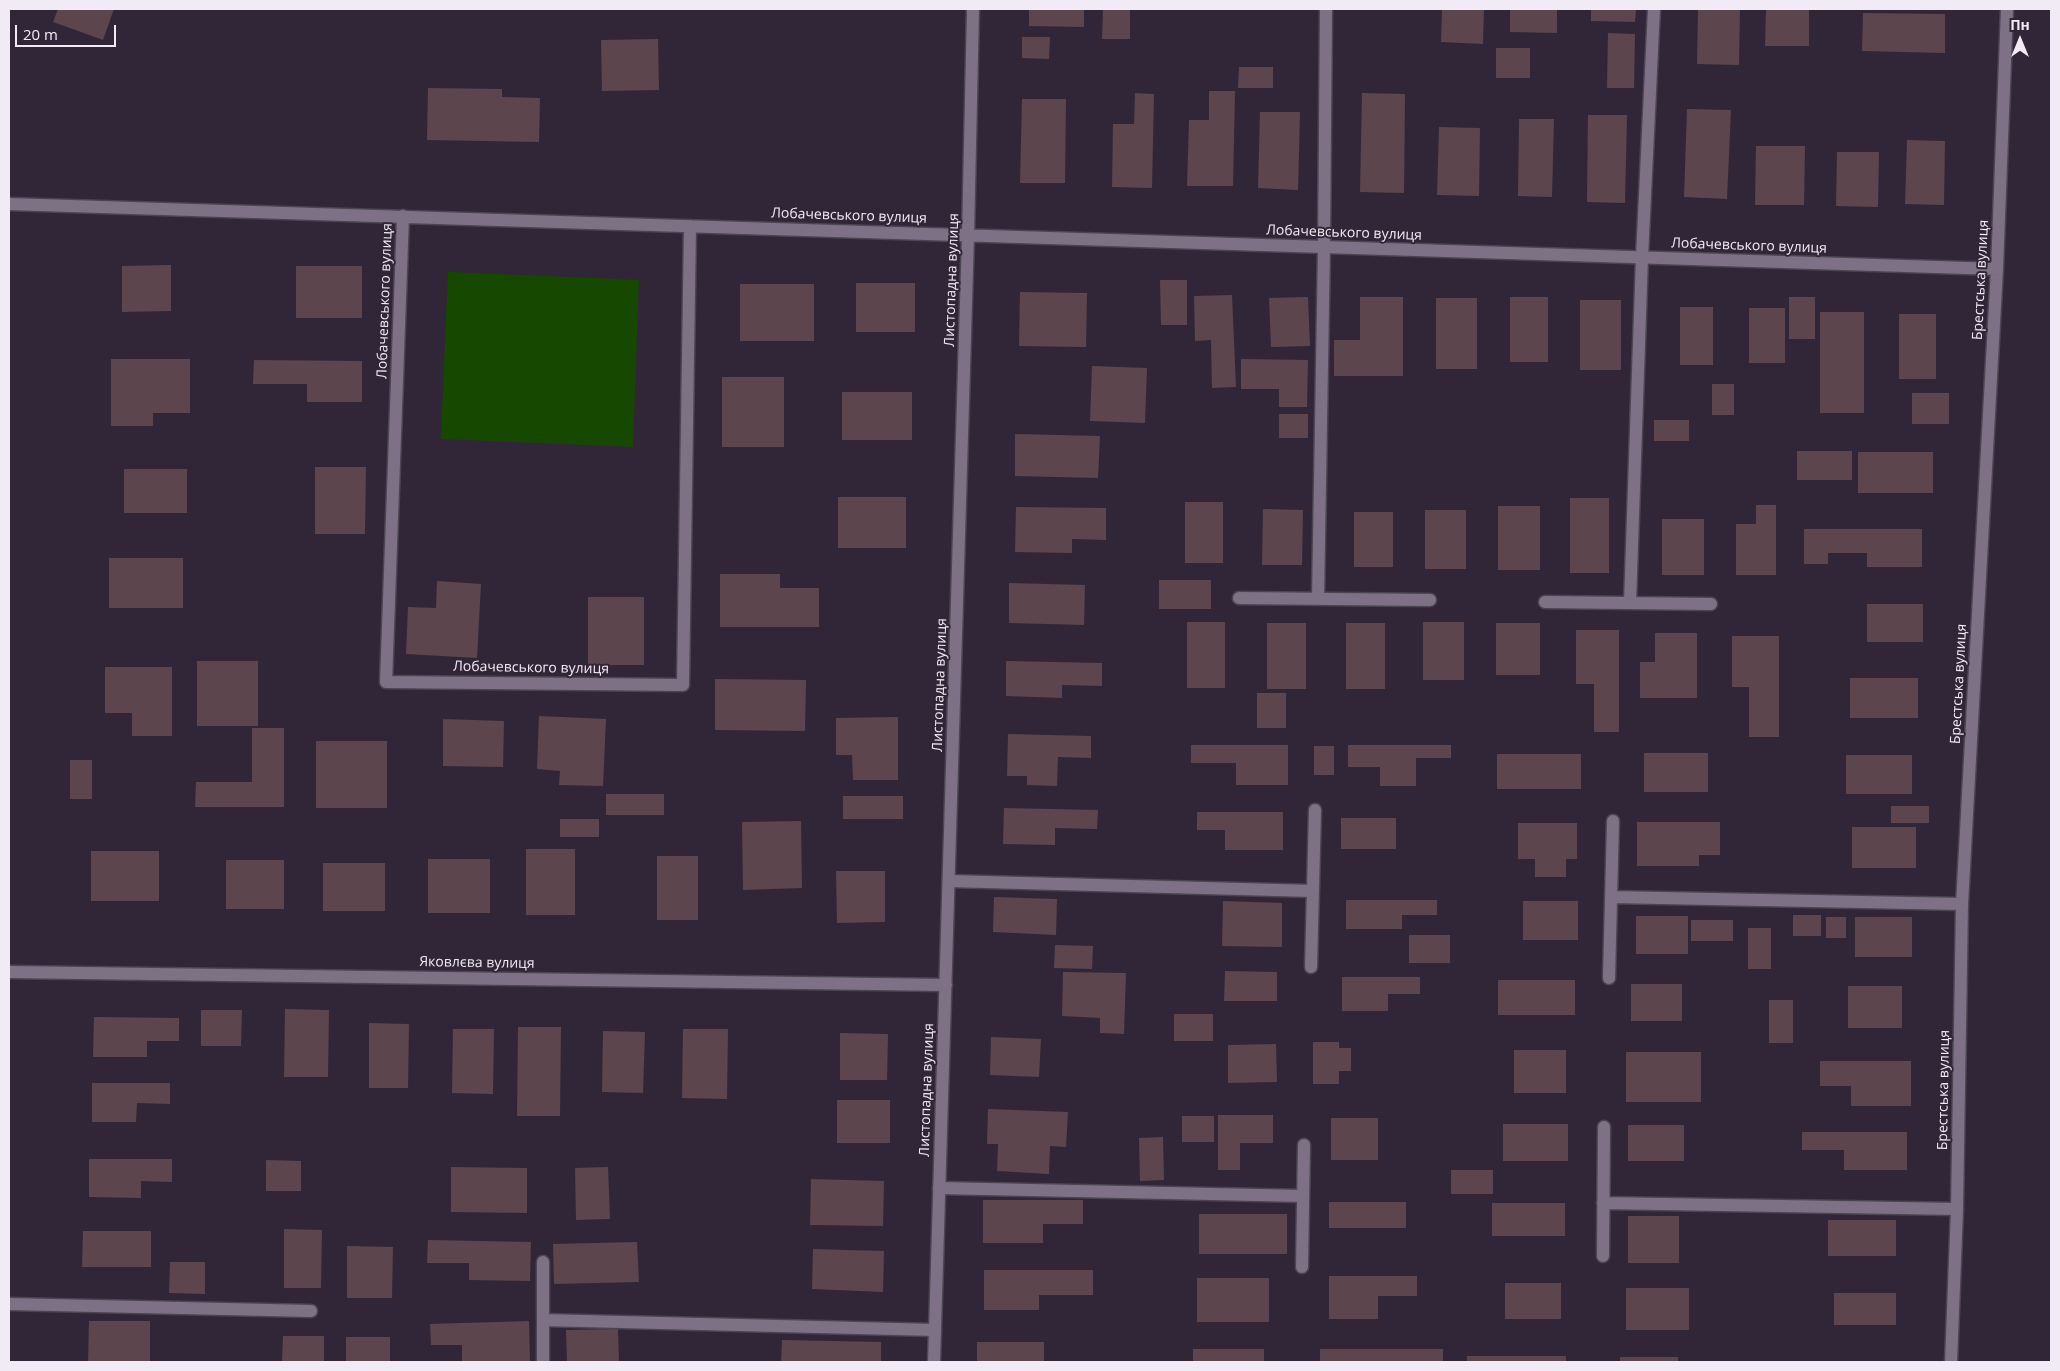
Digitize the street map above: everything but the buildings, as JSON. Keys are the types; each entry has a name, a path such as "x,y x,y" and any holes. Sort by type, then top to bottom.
{"street":[{"name":"Листопадна вулиця","path":"934,1362 968,236 973,9"},
{"path":"1318,599 1326,9"},
{"path":"1630,603 1642,258 1654,9"},
{"name":"Брестська вулиця","path":"1951,1362 1957,1209 1962,904 1997,269 2007,9"},
{"name":"Лобачевського вулиця","path":"9,204 1997,269"},
{"name":"Лобачевського вулиця","path":"403,216 386,682 682,685 690,226"},
{"path":"1239,598 1430,600"},
{"path":"1546,602 1711,604"},
{"path":"1311,966 1315,810"},
{"path":"1609,978 1613,821"},
{"path":"949,881 1313,891"},
{"path":"1611,897 1962,904"},
{"name":"Яковлєва вулиця","path":"9,972 946,985"},
{"path":"1603,1256 1604,1127"},
{"path":"1302,1267 1304,1145"},
{"path":"940,1188 1303,1196"},
{"path":"1603,1203 1957,1209"},
{"path":"543,1262 543,1362"},
{"path":"9,1304 311,1311"},
{"path":"543,1320 935,1330"}],"green space":[{"path":"448,272 639,280 633,447 441,439"}]}
